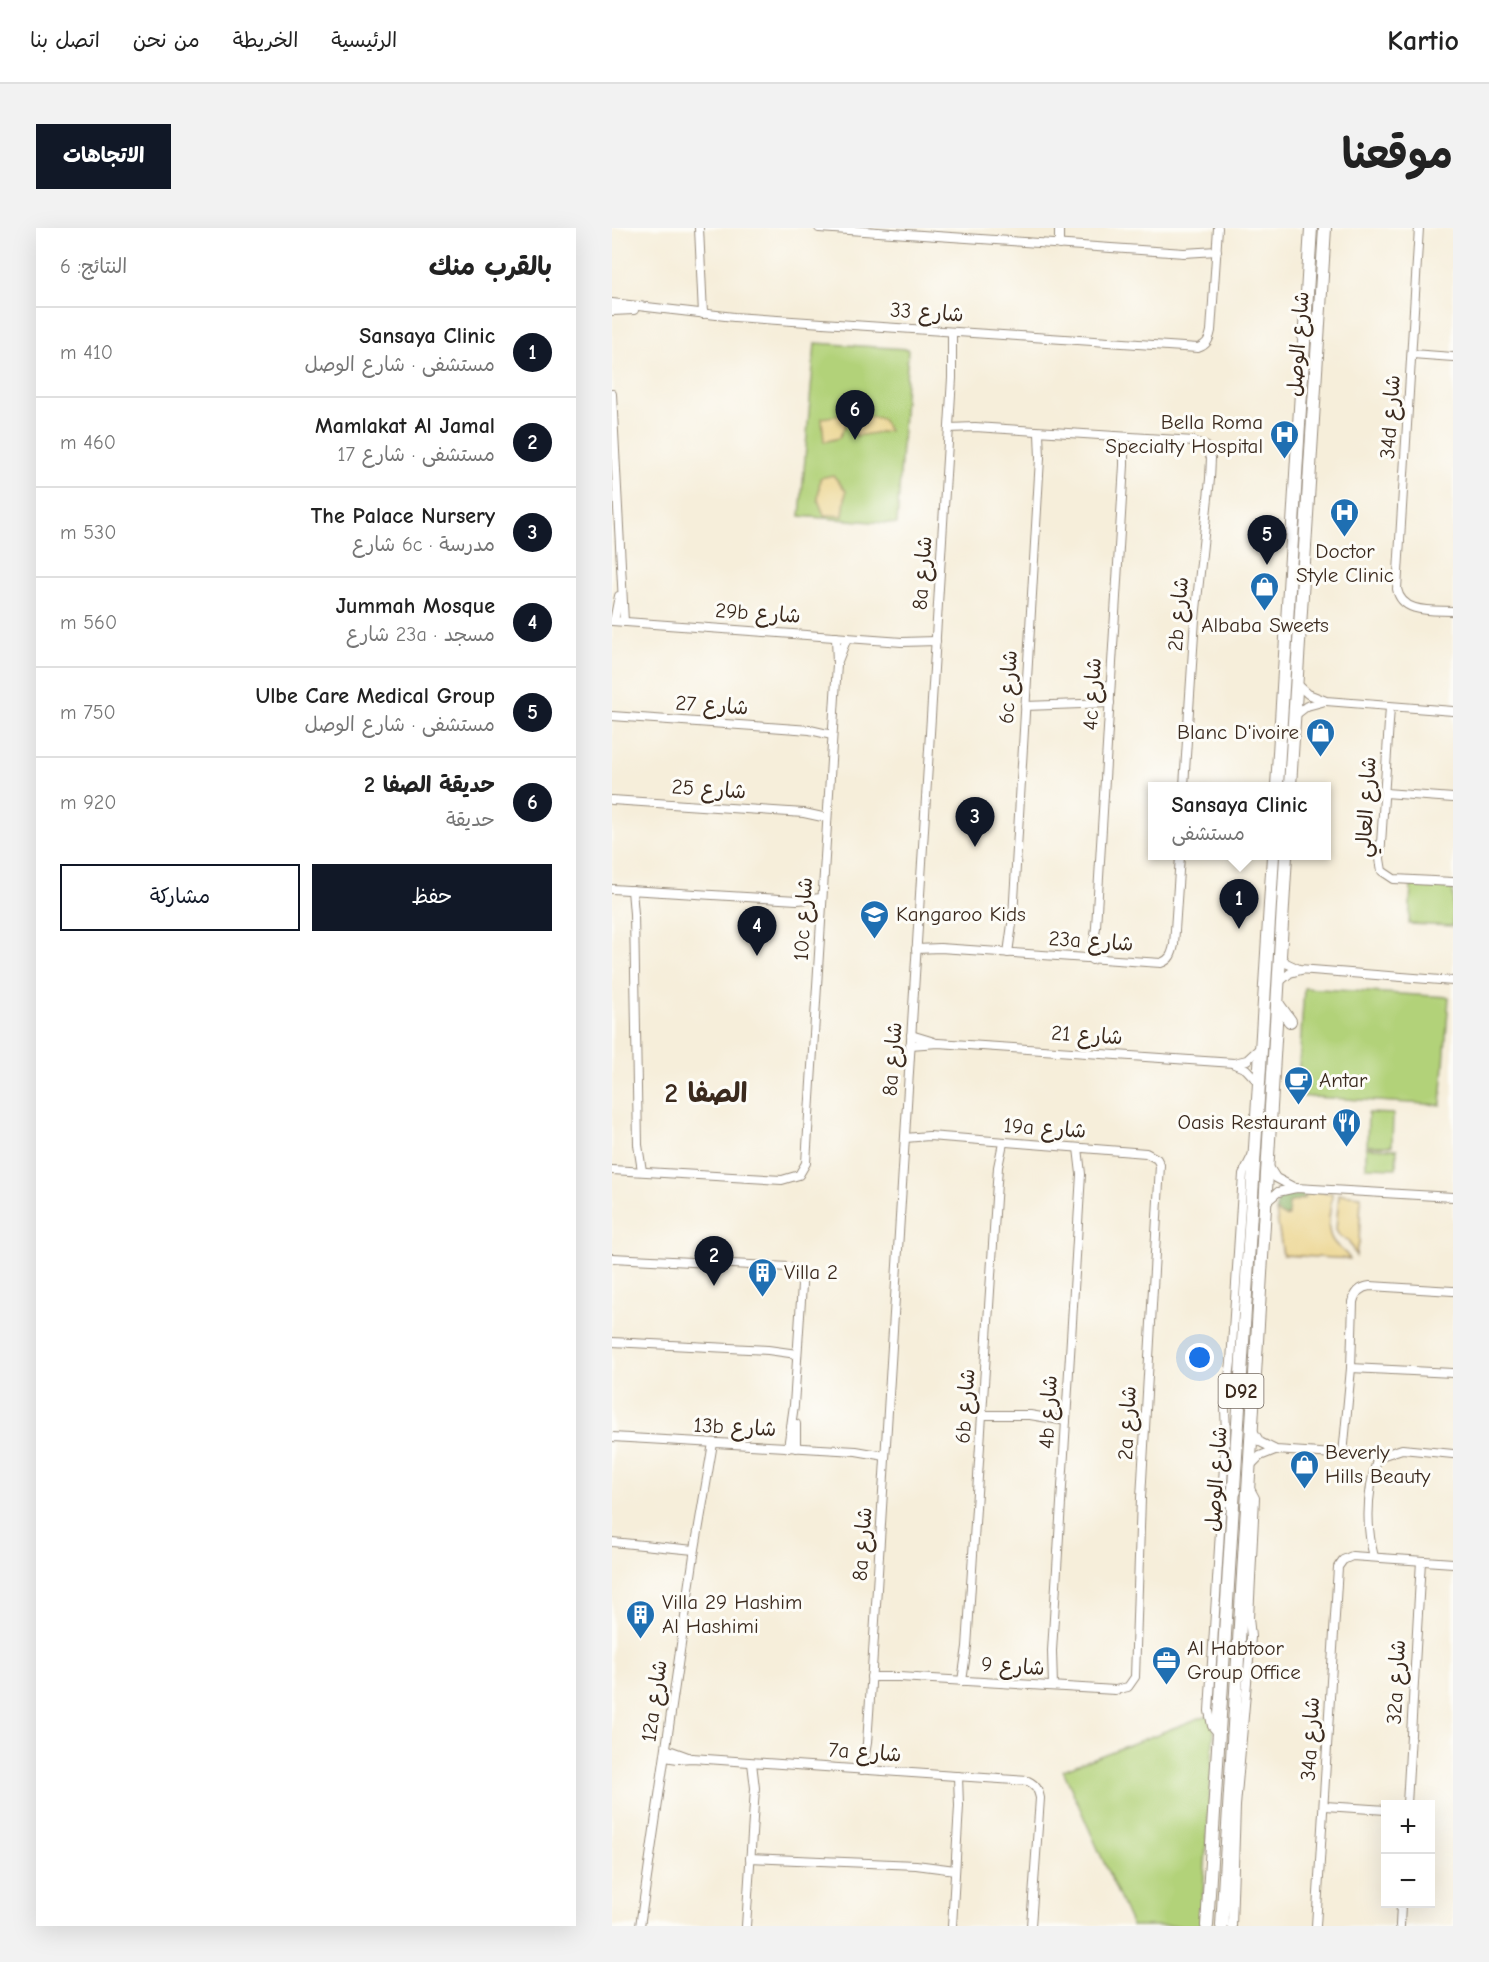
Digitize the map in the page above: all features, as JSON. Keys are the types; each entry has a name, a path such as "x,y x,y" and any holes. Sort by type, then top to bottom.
{"main road":[{"name":"شارع الوصل","path":"1278,782 1294,716 1290,684 1293,463 1311,228"},
{"name":"شارع الوصل","path":"1290,782 1286,742 1325,228"},
{"path":"1276,674 1290,684"},
{"name":"شارع الوصل","path":"1207,1926 1273,860"},
{"name":"شارع الوصل","path":"1222,1926 1286,860"},
{"path":"1277,1003 1290,1021"},
{"path":"1221,1503 1234,1491"}],"street":[{"path":"699,228 701,314"},
{"path":"819,228 1216,256 1218,228"},
{"path":"1057,228 1057,245"},
{"name":"34d شارع","path":"1419,228 1397,589 1398,595 1406,605 1417,609 1453,611"},
{"name":"شارع 33","path":"612,303 701,314 1190,349 1205,345 1209,339 1216,256"},
{"name":"شارع 33","path":"612,311 646,308"},
{"name":"8a شارع","path":"867,1770 955,332"},
{"path":"1412,354 1453,357"},
{"path":"612,394 615,514 621,590 617,621"},
{"path":"949,424 1127,438"},
{"name":"6c شارع","path":"1010,954 1042,433"},
{"name":"2b شارع","path":"1127,438 1194,441 1206,446 1211,458 1195,620 1184,782"},
{"name":"4c شارع","path":"1095,960 1127,438"},
{"name":"29b شارع","path":"617,621 935,645"},
{"name":"10c شارع","path":"642,1171 782,1180 799,1175 806,1163 837,664 836,637"},
{"name":"10c شارع","path":"837,664 847,638"},
{"path":"1290,684 1326,701 1453,711"},
{"path":"1294,716 1307,706 1326,701"},
{"path":"1026,702 1110,707"},
{"name":"شارع العالي","path":"1390,706 1380,859 1382,871 1394,879 1453,882"},
{"name":"شارع 27","path":"612,716 832,731"},
{"path":"1385,793 1453,798"},
{"name":"شارع 25","path":"612,800 827,814"},
{"name":"23a شارع","path":"917,946 1154,964 1167,961 1174,945 1180,860"},
{"path":"612,889 822,902"},
{"path":"612,1170 642,1171 638,1145 634,912 636,890"},
{"path":"1280,955 1290,966 1304,970 1453,981"},
{"path":"1278,983 1290,974 1304,970"},
{"name":"شارع 21","path":"911,1035 937,1043"},
{"name":"شارع 21","path":"910,1045 937,1043 1234,1064"},
{"path":"1234,1064 1247,1060 1262,1047"},
{"path":"1234,1064 1246,1069 1259,1083"},
{"name":"19a شارع","path":"905,1133 929,1137 1146,1153 1158,1159"},
{"name":"6b شارع","path":"965,1681 998,1142"},
{"path":"632,1171 638,1145"},
{"name":"4b شارع","path":"1049,1686 1083,1148"},
{"path":"1219,1734 1212,1726 1209,1711 1226,1433 1225,1409 1231,1362 1243,1174 1256,1148"},
{"name":"2a شارع","path":"1128,1687 1135,1677 1141,1498 1161,1171 1158,1159"},
{"path":"1267,1164 1276,1178 1296,1188"},
{"path":"1264,1204 1278,1192 1296,1188 1453,1197"},
{"path":"612,1258 789,1267 799,1273 802,1285 792,1448"},
{"path":"1343,1455 1351,1368 1353,1302 1357,1292 1370,1286 1453,1291"},
{"path":"612,1342 798,1350"},
{"path":"1351,1368 1453,1372"},
{"path":"982,1412 1066,1418"},
{"path":"1251,1426 1260,1442 1276,1450 1378,1457 1402,1449 1453,1454"},
{"name":"13b شارع","path":"612,1437 885,1452"},
{"name":"12a شارع","path":"640,1926 709,1443"},
{"path":"1248,1468 1260,1456 1276,1450"},
{"path":"1378,1457 1371,1482 1368,1507 1369,1533 1374,1557 1453,1563"},
{"name":"شارع الوصل","path":"1232,1926 1236,1806 1251,1642 1249,1618 1255,1498 1247,1484"},
{"path":"612,1542 656,1546 694,1553"},
{"name":"34a شارع","path":"1316,1926 1338,1571 1340,1563 1347,1557 1374,1557"},
{"name":"32a شارع","path":"1407,1800 1422,1561"},
{"name":"شارع 9","path":"872,1673 1115,1690 1128,1687"},
{"name":"7a شارع","path":"665,1753 678,1760 692,1758 1020,1779 1034,1784 1040,1798 1031,1926"},
{"path":"746,1926 757,1763"},
{"path":"952,1926 962,1776"},
{"path":"1325,1806 1381,1810"},
{"path":"751,1854 778,1858 955,1867"},
{"path":"1400,1926 1401,1908"}],"green space":[{"path":"815,343 908,349 897,524 800,516"},
{"path":"1411,885 1453,888 1453,926 1409,924"},
{"path":"1304,988 1449,997 1441,1105 1297,1096"},
{"path":"1368,1113 1393,1114 1392,1146 1367,1146"},
{"path":"1366,1148 1397,1149 1396,1168 1366,1167"},
{"path":"1302,1190 1305,1198 1289,1203 1289,1215 1285,1217 1276,1212 1277,1202 1282,1194"},
{"path":"1215,1714 1201,1926 1132,1926 1063,1770"}],"sand":[{"path":"851,413 882,419 889,431 856,436 851,414 839,438 824,442 822,418"},
{"path":"833,475 846,491 843,516 824,515 818,500 820,478"},
{"path":"1302,1190 1332,1193 1330,1236 1350,1259 1283,1255 1276,1212 1285,1217 1289,1216 1289,1203 1305,1198"},
{"path":"1339,1194 1361,1196 1359,1245 1356,1256 1348,1240 1340,1237 1336,1230"}],"place":[{"name":"حديقة الصفا 2","path":"855,440"},
{"name":"Bella Roma Specialty Hospital","path":"1284,460"},
{"name":"Doctor Style Clinic","path":"1345,538"},
{"name":"Ulbe Care Medical Group","path":"1267,565"},
{"name":"Albaba Sweets","path":"1265,612"},
{"name":"Blanc D'ivoire","path":"1320,758"},
{"name":"The Palace Nursery","path":"975,847"},
{"name":"Sansaya Clinic","path":"1239,929"},
{"name":"Kangaroo Kids","path":"875,940"},
{"name":"Jummah Mosque","path":"757,956"},
{"name":"Antar","path":"1298,1106"},
{"name":"Oasis Restaurant","path":"1347,1148"},
{"name":"Mamlakat Al Jamal","path":"714,1286"},
{"name":"Villa 2","path":"763,1298"},
{"name":"Beverly Hills Beauty","path":"1304,1490"},
{"name":"Villa 29 Hashim Al Hashimi","path":"641,1640"},
{"name":"Al Habtoor Group Office","path":"1166,1686"}],"district":[{"name":"الصفا 2","path":"706,1093"}]}
